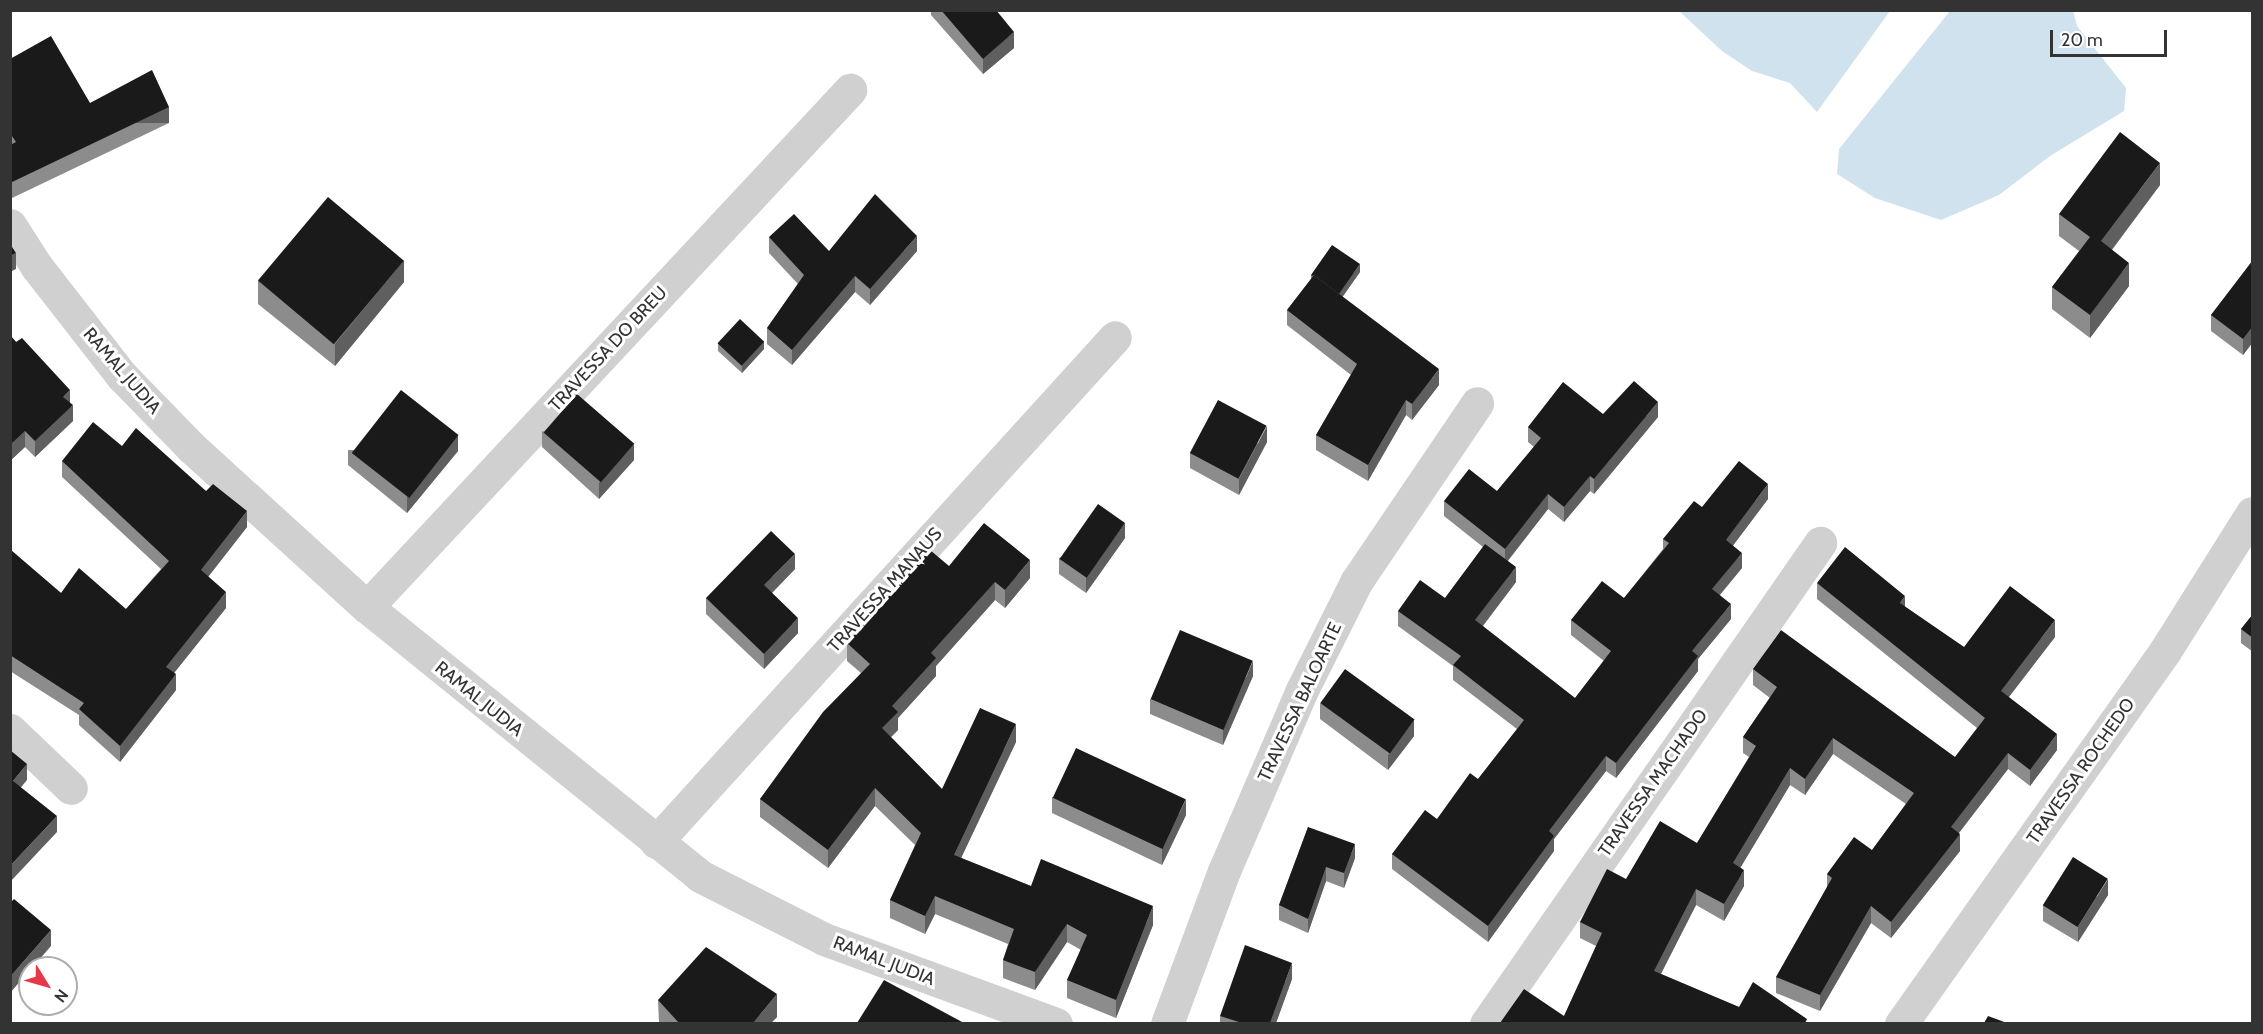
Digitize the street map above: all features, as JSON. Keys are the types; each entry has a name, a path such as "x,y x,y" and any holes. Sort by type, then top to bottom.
{"street":[{"name":"TRAVESSA DO BREU","path":"367,607 850,90"},
{"name":"RAMAL JUDIA","path":"10,225 37,267 122,376 190,447 367,607 700,876 824,939 1056,1023"},
{"name":"TRAVESSA MANAUS","path":"656,842 1115,337"},
{"name":"TRAVESSA BALOARTE","path":"1167,1023 1224,871 1302,690 1356,582 1477,403"},
{"name":"TRAVESSA ROCHEDO","path":"1901,1023 2165,651 2253,513"},
{"name":"TRAVESSA MACHADO","path":"1486,1023 1820,543"},
{"path":"10,730 71,788"}],"water":[{"path":"1679,11 1890,11 1817,112 1790,83 1752,71 1722,51"},
{"path":"1950,11 2073,11 2077,26 2126,88 2124,111 2050,156 1999,195 1941,220 1875,198 1837,174 1839,149"}],"building":[{"path":"941,10 996,10 1014,32 983,59"},
{"path":"51,36 90,103 152,70 169,107 10,183 10,145 16,142 10,133 10,59"},
{"path":"2120,132 2160,163 2101,241 2129,263 2090,315 2052,287 2090,237 2059,214"},
{"path":"875,194 917,236 870,289 855,276 792,350 767,328 804,275 769,237 794,214 829,251"},
{"path":"328,197 404,261 334,344 258,280"},
{"path":"10,244 16,253 10,256"},
{"path":"1332,245 1360,264 1339,294 1311,275"},
{"path":"2253,260 2253,326 2243,339 2211,315"},
{"path":"1314,275 1439,369 1412,404 1406,400 1368,465 1316,435 1357,364 1287,310"},
{"path":"740,319 764,342 742,366 717,343"},
{"path":"10,335 16,342 22,338 70,390 63,397 73,405 35,441 25,431 10,445"},
{"path":"1634,381 1658,402 1594,479 1590,476 1564,507 1548,494 1505,549 1444,501 1469,469 1497,491 1541,438 1528,427 1563,382 1603,414"},
{"path":"401,390 459,435 409,498 352,453"},
{"path":"577,394 634,444 601,482 544,432"},
{"path":"1218,400 1267,426 1238,479 1190,453"},
{"path":"93,422 122,446 136,428 206,491 213,484 247,511 201,570 226,592 166,667 176,674 120,746 79,709 84,703 10,655 11,550 61,593 79,568 126,609 169,561 62,461"},
{"path":"1739,461 1768,484 1726,540 1742,553 1712,589 1731,604 1692,651 1698,656 1616,763 1606,756 1549,831 1554,836 1488,926 1392,854 1425,810 1437,819 1470,773 1478,779 1524,720 1453,665 1461,656 1398,611 1420,580 1445,598 1485,544 1516,567 1475,620 1575,698 1611,651 1571,620 1602,581 1624,598 1669,543 1663,539 1694,501 1702,507"},
{"path":"1098,504 1125,523 1087,578 1060,559"},
{"path":"984,523 1030,560 1005,590 995,582 931,653 936,658 892,706 898,712 882,728 942,789 980,708 1016,724 954,855 1031,886 1041,859 1153,906 1116,1000 1067,980 1087,935 1067,924 1035,972 1003,960 1014,929 935,896 925,916 890,900 921,833 875,788 828,850 760,799 823,712 870,664 847,643 930,550 949,566"},
{"path":"771,531 795,554 764,585 798,618 764,654 706,598"},
{"path":"1845,547 1905,596 1900,603 1964,647 2010,586 2055,620 2001,691 2057,734 2030,770 2008,753 1951,827 1960,834 1891,922 1871,906 1820,995 1776,977 1832,878 1827,874 1854,837 1872,850 1914,793 1833,738 1805,779 1790,768 1733,863 1744,870 1724,904 1696,889 1654,971 1739,1007 1753,982 1807,1019 1805,1023 1500,1023 1524,989 1564,1016 1602,933 1580,922 1607,869 1626,879 1660,821 1697,843 1756,746 1743,737 1777,687 1753,669 1781,630 1955,757 1985,718 1817,583"},
{"path":"2253,614 2253,638 2241,629"},
{"path":"1180,630 1253,661 1223,730 1151,699"},
{"path":"1345,669 1415,720 1390,754 1320,703"},
{"path":"1076,748 1186,799 1162,849 1053,798"},
{"path":"10,750 27,764 13,781 57,816 10,866"},
{"path":"1308,827 1355,844 1344,873 1326,867 1308,919 1279,905"},
{"path":"2073,857 2108,879 2078,927 2043,905"},
{"path":"14,899 51,930 28,956 18,956 18,968 10,977 10,903"},
{"path":"1245,945 1292,963 1270,1023 1242,1023 1220,1016"},
{"path":"706,947 777,994 753,1023 679,1023 658,1000"},
{"path":"884,980 964,1023 857,1023"},
{"path":"1988,1016 2007,1023 1984,1023"}]}
